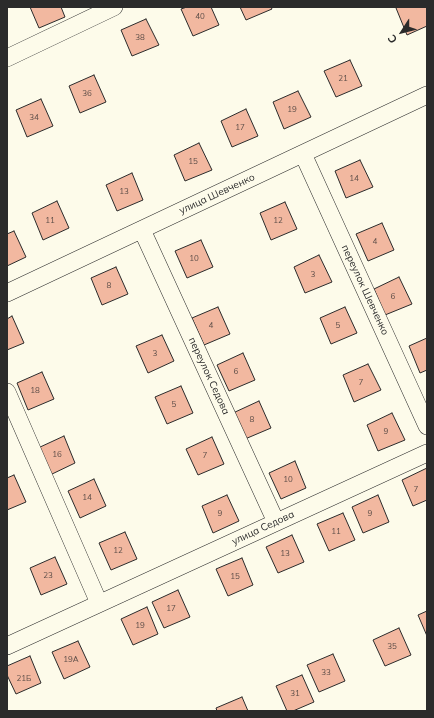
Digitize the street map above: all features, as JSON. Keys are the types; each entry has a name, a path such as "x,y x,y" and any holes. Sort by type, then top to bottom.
{"street":[{"path":"7,58 114,7"},
{"name":"улица Шевченко","path":"7,293 427,95"},
{"name":"переулок Шевченко","path":"303,154 427,426"},
{"name":"переулок Седова","path":"142,230 276,522"},
{"path":"7,392 99,604"},
{"name":"улица Седова","path":"7,646 427,453"}],"building":[{"path":"30,7 61,7 65,17 39,28"},
{"path":"187,7 211,7 219,25 193,36 181,9"},
{"path":"240,7 271,7 272,9 246,20"},
{"path":"426,7 427,26 407,35 396,8"},
{"path":"146,19 159,45 132,56 121,30"},
{"path":"350,60 362,86 336,97 324,71"},
{"path":"94,75 106,102 80,113 69,86"},
{"path":"298,91 311,117 284,129 273,102"},
{"path":"41,99 53,126 27,137 16,110"},
{"path":"246,109 258,136 232,147 221,121"},
{"path":"199,143 212,170 185,181 174,155"},
{"path":"360,160 373,187 346,198 335,171"},
{"path":"132,173 143,200 117,211 106,185"},
{"path":"57,201 69,228 43,240 32,213"},
{"path":"285,202 297,229 271,240 260,213"},
{"path":"382,223 394,250 368,261 356,234"},
{"path":"14,231 26,257 7,266 7,234"},
{"path":"201,240 213,267 187,278 175,251"},
{"path":"319,255 332,282 305,293 294,267"},
{"path":"116,267 128,294 102,305 91,278"},
{"path":"399,277 412,304 385,315 374,289"},
{"path":"218,307 230,334 204,345 192,318"},
{"path":"345,307 357,333 331,344 320,318"},
{"path":"12,316 24,343 7,350 7,319"},
{"path":"162,335 174,361 148,373 136,346"},
{"path":"427,338 427,370 420,373 409,346"},
{"path":"243,353 255,380 229,391 217,365"},
{"path":"368,364 381,390 354,402 343,375"},
{"path":"42,372 54,399 28,410 17,383"},
{"path":"181,386 193,413 167,424 155,397"},
{"path":"259,401 271,428 245,439 233,413"},
{"path":"392,413 405,440 378,451 367,425"},
{"path":"64,436 75,463 50,475 38,448"},
{"path":"212,437 224,464 198,475 186,449"},
{"path":"295,461 306,488 281,499 269,473"},
{"path":"427,468 427,500 413,506 402,480"},
{"path":"14,475 26,502 7,510 7,478"},
{"path":"94,479 106,506 80,518 68,491"},
{"path":"227,495 239,521 213,533 202,506"},
{"path":"378,495 389,522 363,533 352,507"},
{"path":"343,513 355,540 329,551 317,524"},
{"path":"125,532 137,559 111,570 99,543"},
{"path":"292,535 304,562 278,573 266,547"},
{"path":"55,557 67,584 41,595 30,568"},
{"path":"242,558 253,585 228,596 216,569"},
{"path":"178,590 190,617 164,628 152,602"},
{"path":"147,607 158,634 133,645 121,619"},
{"path":"427,611 427,636 418,615"},
{"path":"399,628 411,655 385,666 373,640"},
{"path":"78,641 90,667 64,679 52,652"},
{"path":"333,654 345,681 319,692 307,665"},
{"path":"30,656 41,683 16,694 7,675 7,666"},
{"path":"302,675 314,702 293,711 287,711 276,686"},
{"path":"242,697 248,711 217,711 216,708"}]}
